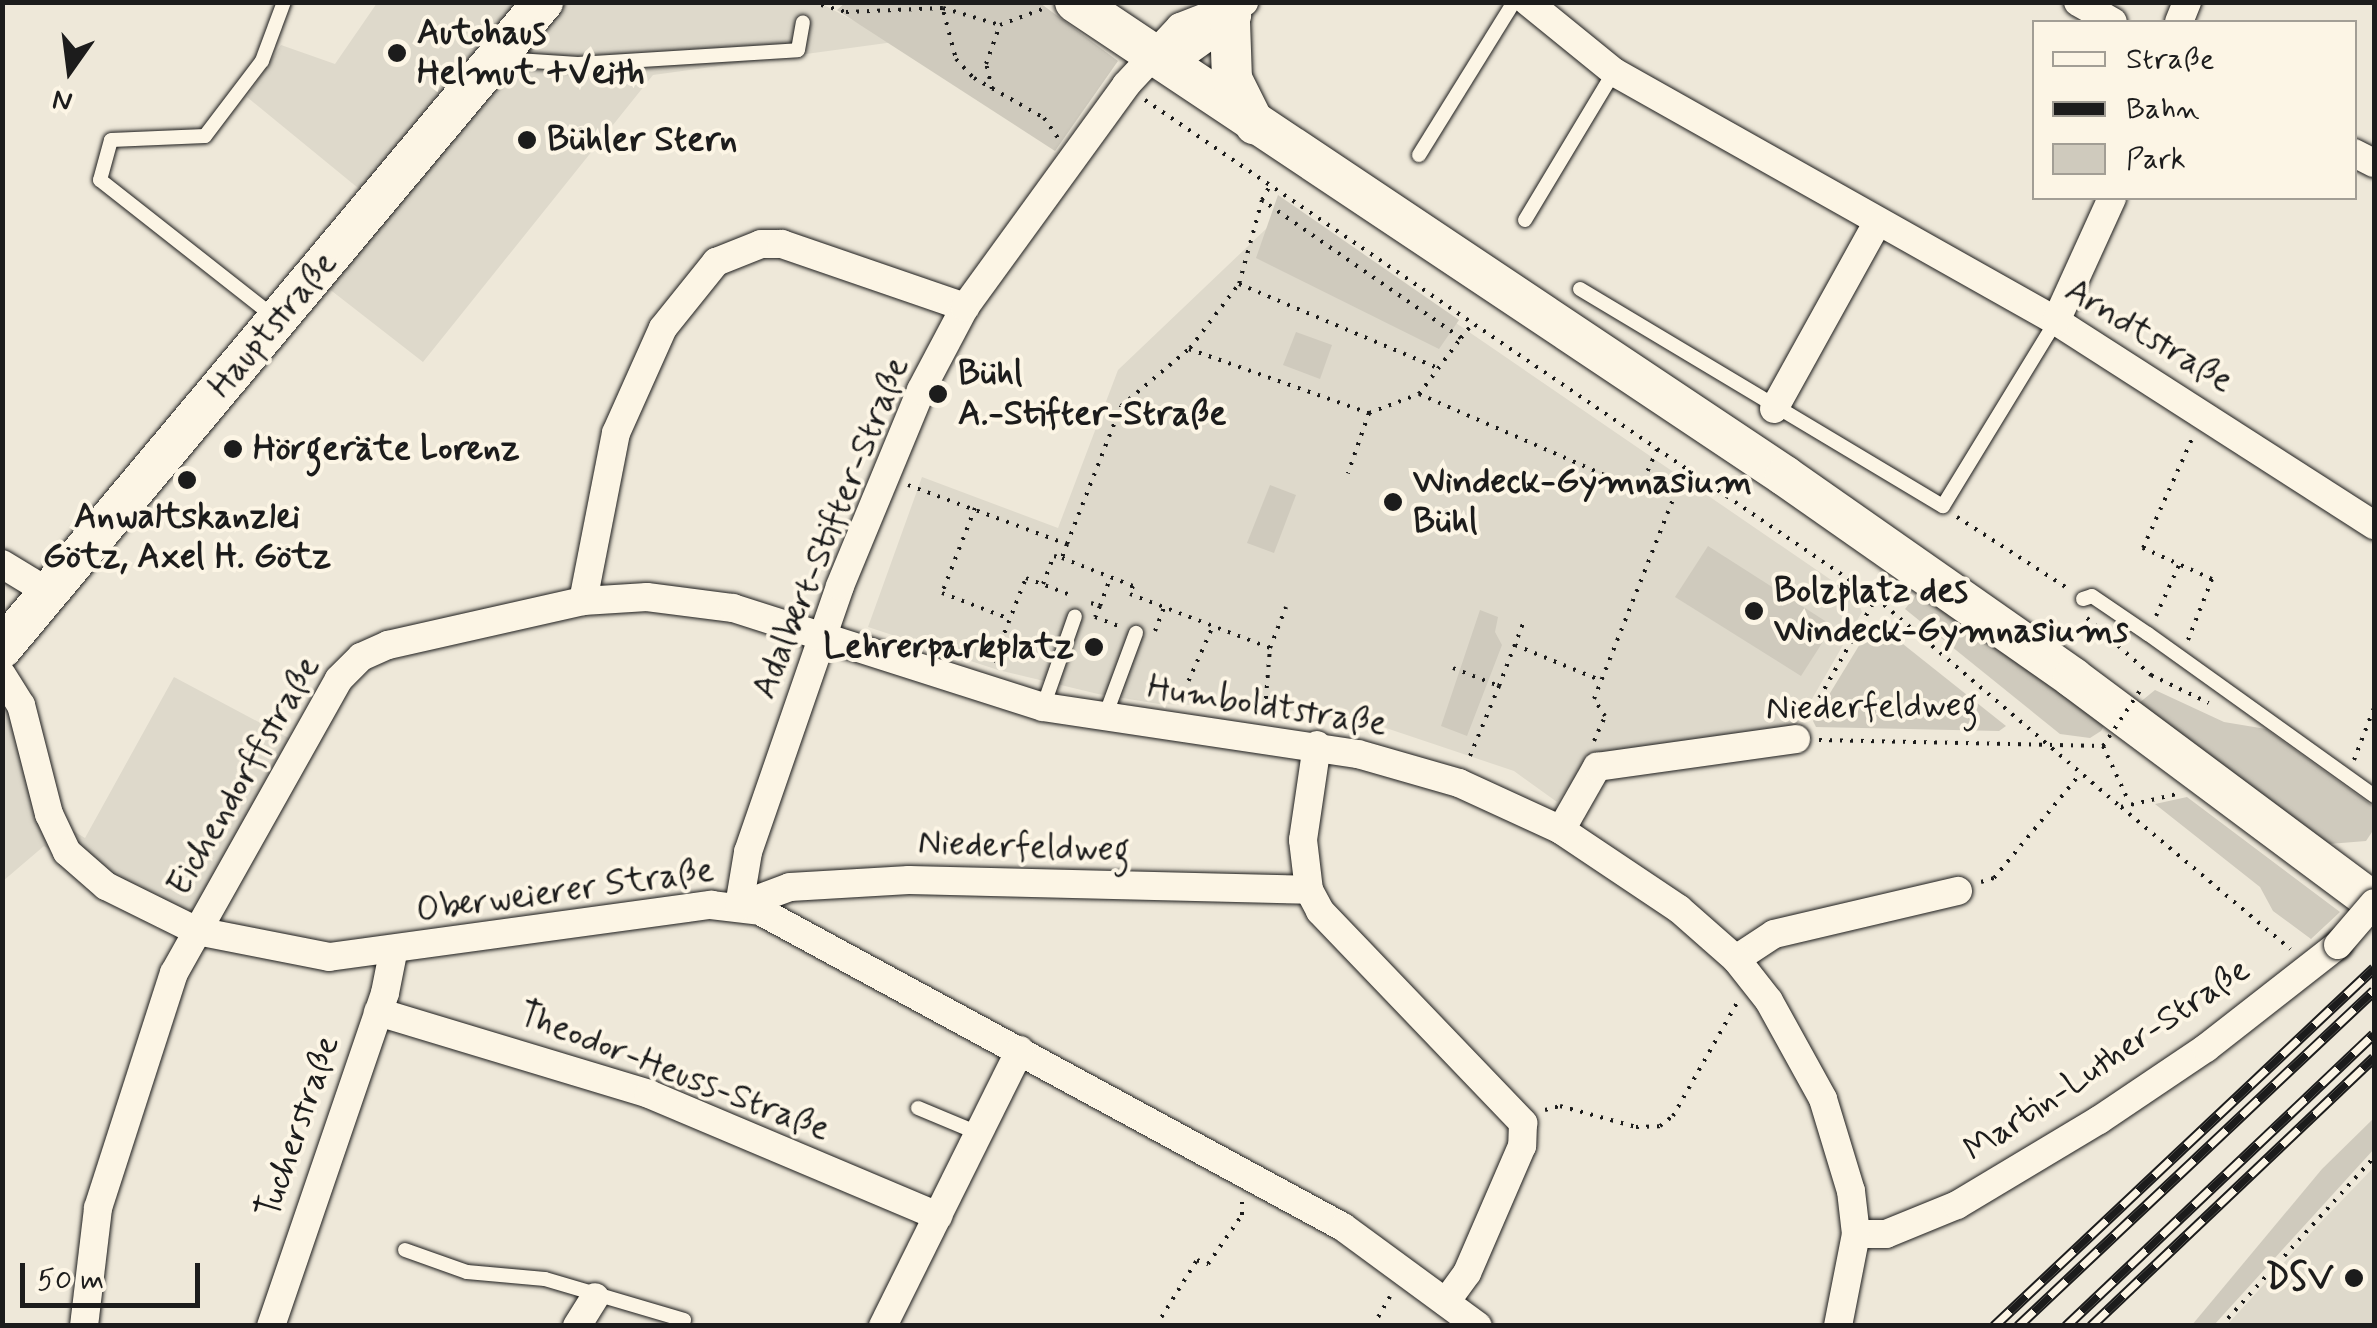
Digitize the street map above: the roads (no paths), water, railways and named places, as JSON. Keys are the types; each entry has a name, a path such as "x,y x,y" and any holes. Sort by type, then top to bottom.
{"street":[{"name":"Hauptstraße","path":"2,648 543,2"},
{"name":"Arndtstraße","path":"1528,2 1614,72 1876,225 2056,321 2206,413 2374,525"},
{"path":"2078,2 2110,20"},
{"path":"1060,6 1151,58 1801,487 2073,678 2374,903"},
{"path":"1241,9 1232,79 1257,128"},
{"name":"Adalbert-Stifter-Straße","path":"739,906 748,852 883,477 965,308 1151,58 1198,15 1241,9"},
{"path":"2056,321 2111,200"},
{"path":"1774,409 1876,225"},
{"path":"583,600 616,434 662,328 716,262 761,244 782,244 965,308"},
{"path":"2,564 48,592"},
{"name":"Eichendorffstraße","path":"84,1326 90,1254 113,1152 168,988 339,679 360,657 388,645 583,600 646,597 733,608 823,639"},
{"name":"Humboldtstraße","path":"823,639 1043,707 1317,745 1442,777 1560,830 1679,908 1745,970 1823,1100 1851,1191 1856,1234 1838,1326"},
{"name":"Oberweierer Straße","path":"2,675 21,706 49,814 67,852 106,886 197,931 300,956 393,952 739,906 760,911 1343,1227 1478,1326"},
{"name":"Niederfeldweg","path":"1560,830 1597,767 1796,739"},
{"path":"1317,745 1303,840 1309,890 1337,932 1497,1088 1524,1123 1522,1146 1467,1273 1446,1302"},
{"name":"Niederfeldweg","path":"739,906 790,887 909,880 1309,890"},
{"path":"1745,970 1774,934 1958,891"},
{"name":"Martin-Luther-Straße","path":"1856,1234 1886,1234 1972,1195 2191,1058 2338,945 2374,903"},
{"name":"Tucherstraße","path":"271,1326 378,1012 393,952"},
{"name":"Theodor-Heuss-Straße","path":"378,1012 649,1094 938,1216"},
{"path":"883,1326 1020,1050"},
{"path":"577,1326 595,1298"}],"lane":[{"path":"278,319 100,180 111,140 205,136 262,61 284,2"},
{"path":"1419,155 1514,2"},
{"path":"496,58 578,64 798,50 803,22"},
{"path":"1525,220 1614,72"},
{"path":"1580,289 1774,409 1943,506 2056,321"},
{"path":"2083,600 2092,596 2374,796"},
{"path":"1043,707 1075,616"},
{"path":"1104,718 1136,633"},
{"path":"918,1108 978,1133"},
{"path":"404,1250 468,1272 545,1279 595,1298 684,1320"}],"railway":[{"path":"1994,1326 2374,968"},
{"path":"2018,1326 2374,991"},
{"path":"2066,1326 2374,1034"},
{"path":"2091,1326 2374,1057"}],"place":[{"name":"Autohaus Helmut +Veith","path":"397,53"},
{"name":"Bühler Stern","path":"527,140"},
{"name":"Bühl A.-Stifter-Straße","path":"938,394"},
{"name":"Hörgeräte Lorenz","path":"233,449"},
{"name":"Anwaltskanzlei Götz, Axel H. Götz","path":"187,480"},
{"name":"Windeck-Gymnasium Bühl","path":"1393,502"},
{"name":"Bolzplatz des Windeck-Gymnasiums","path":"1754,611"},
{"name":"Lehrerparkplatz","path":"1094,647"},
{"name":"DSV","path":"2354,1278"}]}
